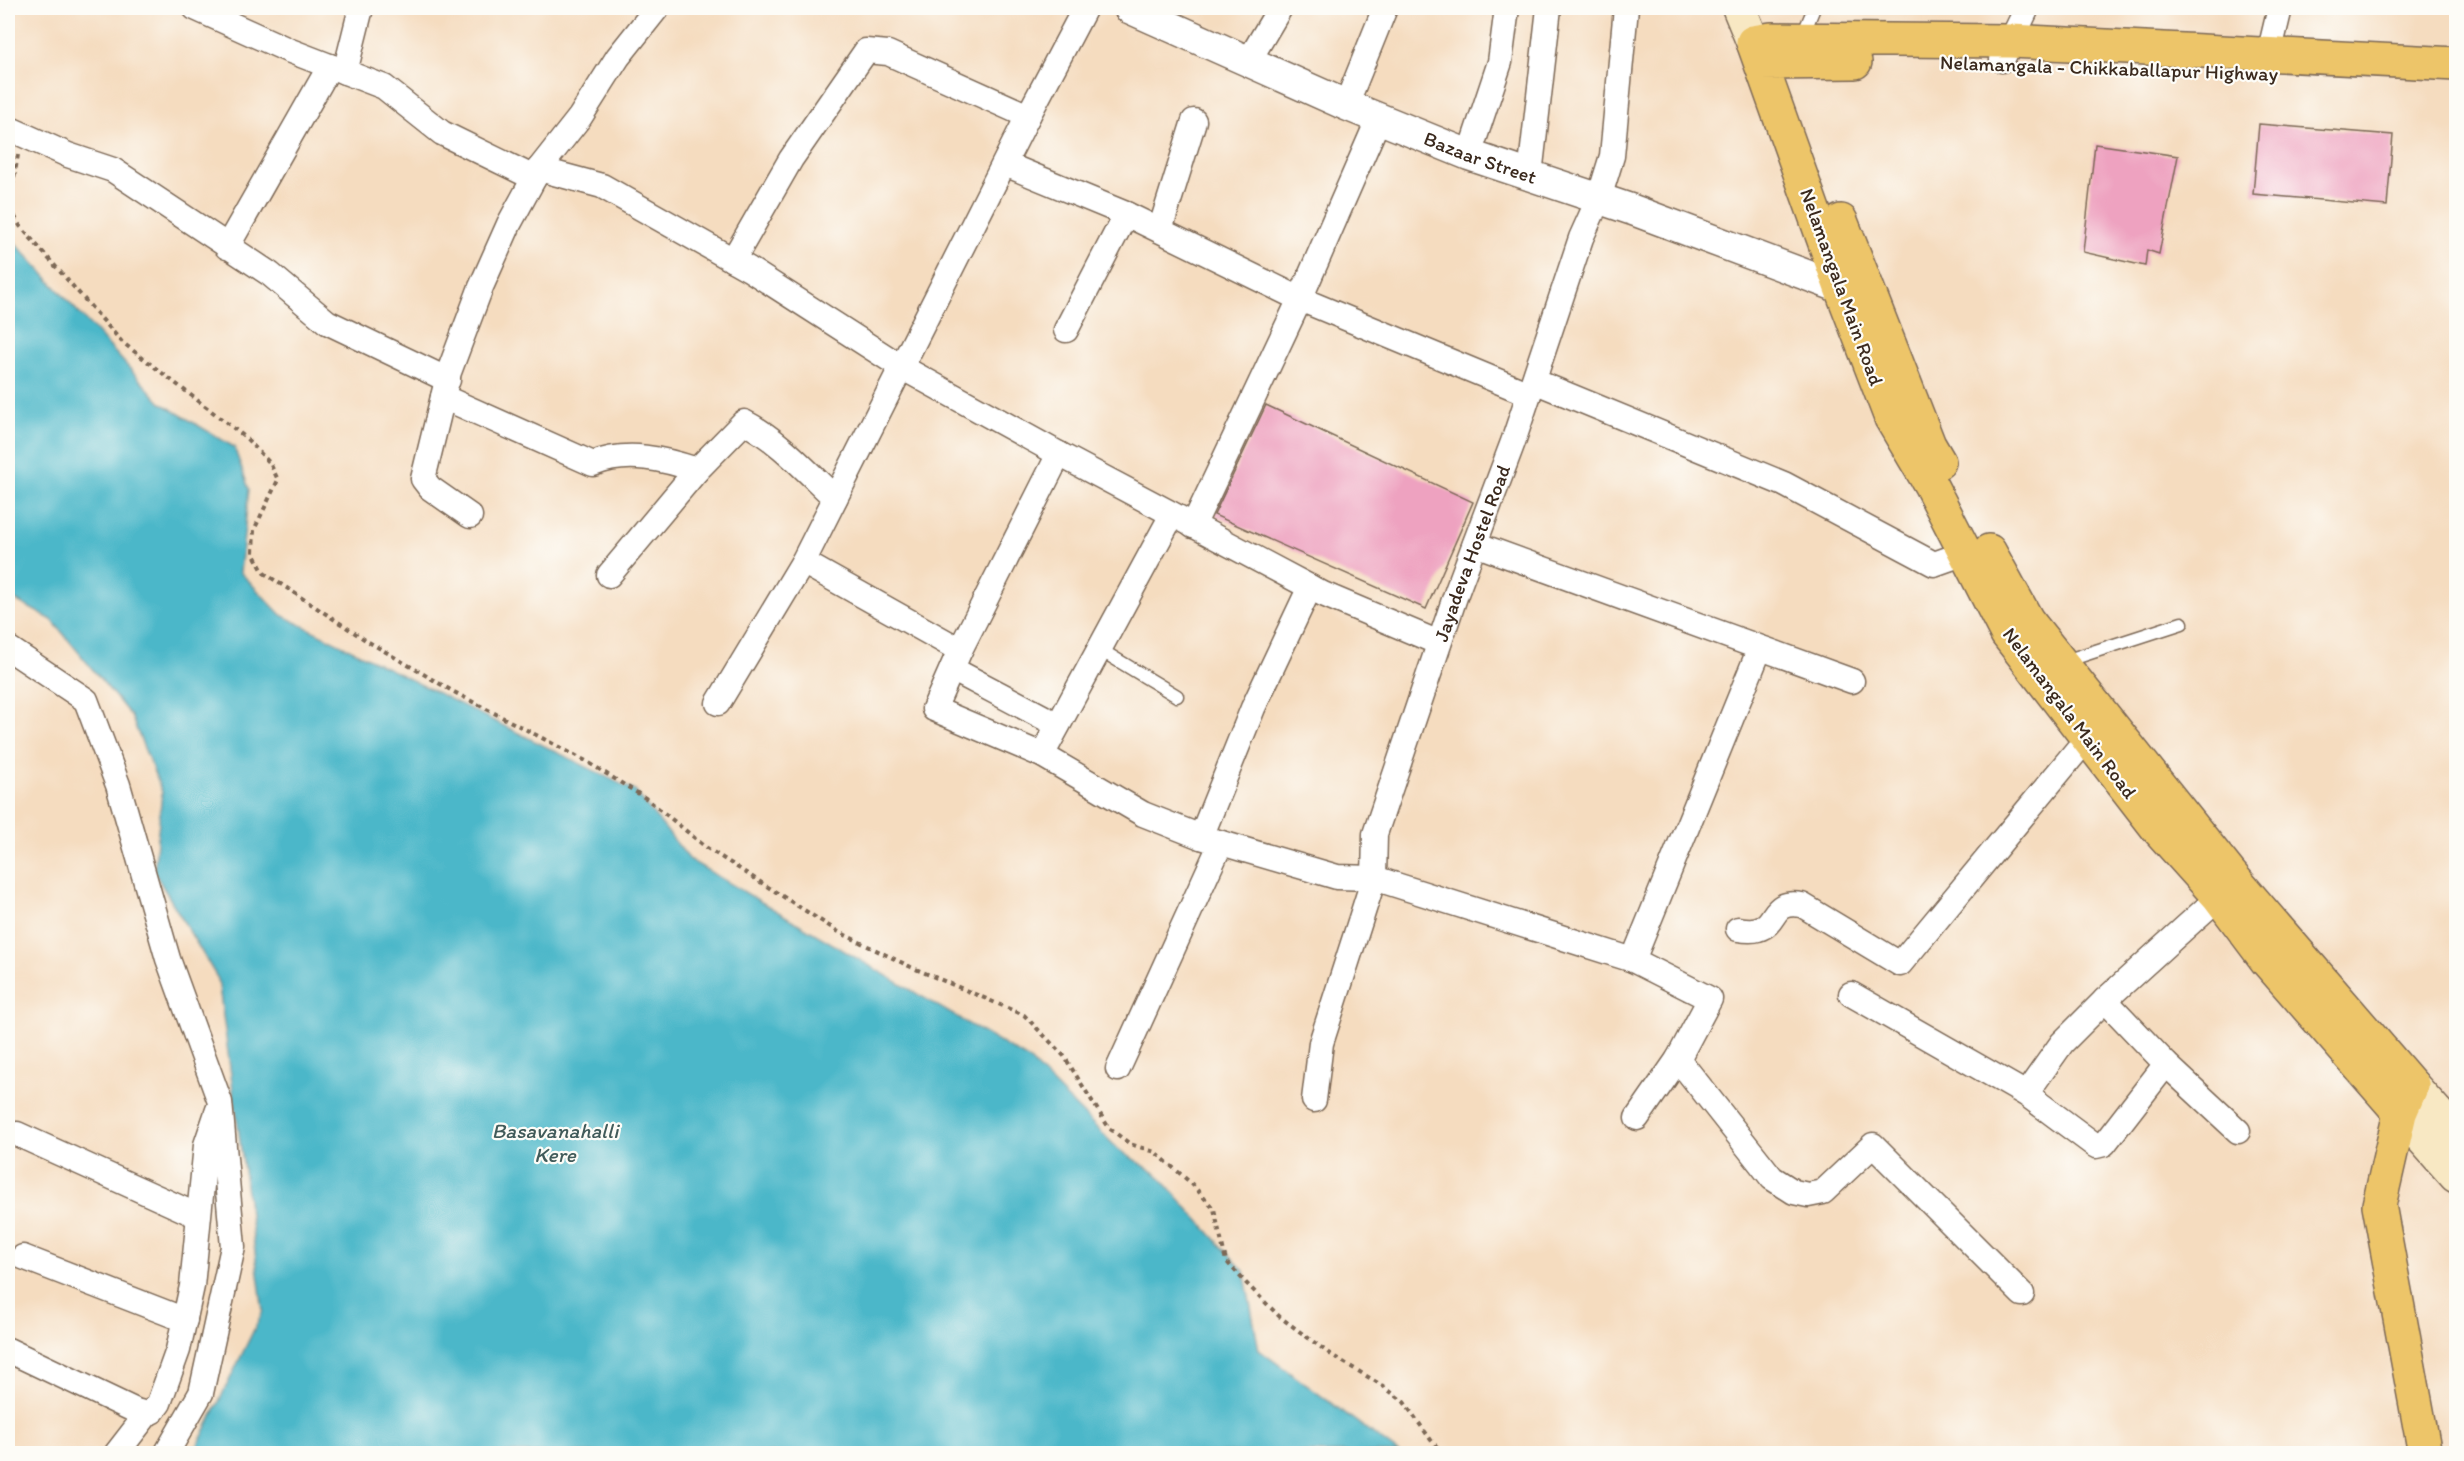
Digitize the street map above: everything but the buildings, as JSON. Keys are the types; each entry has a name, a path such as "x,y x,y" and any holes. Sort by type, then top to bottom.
{"main road":[{"name":"Nelamangala Main Road","path":"1739,8 1773,49 1841,288 1891,418 1930,484 2007,634 2097,728 2157,828 2228,889 2406,1099"},
{"path":"1760,8 1773,49 1929,445 2026,620 2061,662 2097,728"},
{"name":"Nelamangala - Chikkaballapur Highway","path":"1773,49 2006,50 2457,87"},
{"path":"2006,50 2269,54 2457,64"},
{"path":"2406,1099 2457,1134"},
{"path":"2406,1099 2457,1176"},
{"path":"2406,1099 2379,1204 2425,1454"}],"street":[{"path":"195,8 288,50 384,87 442,133 537,174 602,186 733,260 903,368 1059,454 1310,587 1439,643"},
{"path":"227,247 337,69 361,8"},
{"path":"470,516 430,488 423,479 446,389 481,287 509,224 537,174 580,117 618,57 657,8"},
{"path":"718,703 803,562 1085,8"},
{"name":"Bazaar Street","path":"1130,8 1346,105 1469,155 1599,198 1841,288"},
{"path":"1248,62 1280,8"},
{"path":"1346,105 1384,8"},
{"path":"1469,155 1500,62 1507,8"},
{"path":"1530,175 1548,8"},
{"name":"Jayadeva Hostel Road","path":"1314,1100 1321,1043 1374,878 1375,834 1439,643 1532,388 1581,238 1599,198 1612,156 1626,8"},
{"path":"2006,50 2027,8"},
{"path":"2269,54 2280,8"},
{"path":"733,260 791,159 866,51 888,53 1028,117"},
{"path":"1193,526 1300,298 1378,118"},
{"path":"1160,230 1194,121"},
{"path":"18,132 68,155 113,170 270,274 327,322 446,389 593,464 610,457 664,459 697,470"},
{"path":"1005,164 1126,214 1300,298 1784,484 1934,564 1965,553"},
{"path":"1066,330 1126,214"},
{"path":"609,575 697,470 744,422 759,429 835,498"},
{"path":"1059,454 956,660 934,709 1042,755 1143,814 1211,840 1337,877 1374,878 1633,960 1710,999 1678,1059 1637,1118"},
{"path":"1042,755 1172,515"},
{"path":"1474,544 1852,681"},
{"path":"803,562 1058,724"},
{"path":"1118,1069 1211,840 1253,708 1310,587"},
{"path":"8,648 86,700 118,785 168,959 220,1102 233,1247 201,1393 166,1454"},
{"path":"1633,960 1760,648"},
{"path":"1738,929 1755,930 1762,927 1781,906 1789,903 1802,905 1900,964 2097,728"},
{"path":"2026,1094 2062,1042 2228,889"},
{"path":"1851,994 2026,1094 2096,1146 2104,1144 2166,1064"},
{"path":"2105,1000 2166,1064 2238,1131"},
{"path":"1678,1059 1772,1178 1794,1192 1808,1195 1823,1192 1874,1145 2022,1294"},
{"path":"116,1454 159,1402 178,1350 192,1286 206,1145 220,1102"},
{"path":"17,1134 198,1216"},
{"path":"23,1257 185,1320"},
{"path":"8,1350 147,1414"}],"lane":[{"path":"1773,49 1814,8"},
{"path":"2061,662 2182,623"},
{"path":"1099,649 1177,696"}],"path":[{"path":"18,132 19,154 9,206 20,226 122,342 245,437 270,463 278,480 254,530 253,553 264,573 366,641 454,692 586,761 647,799 706,849 837,931 911,967 1024,1015 1064,1056 1109,1128 1130,1144 1155,1152 1191,1183 1214,1209 1226,1261 1246,1282 1289,1323 1330,1354 1383,1386 1404,1402 1443,1454"}],"water":[{"name":"Basavanahalli Kere","path":"8,235 161,403 234,447 249,489 240,572 281,615 635,791 690,860 1028,1059 1119,1150 1157,1174 1244,1271 1259,1350 1399,1453 194,1453 263,1311 218,979 154,872 162,792 131,716 52,620 8,596"}]}
